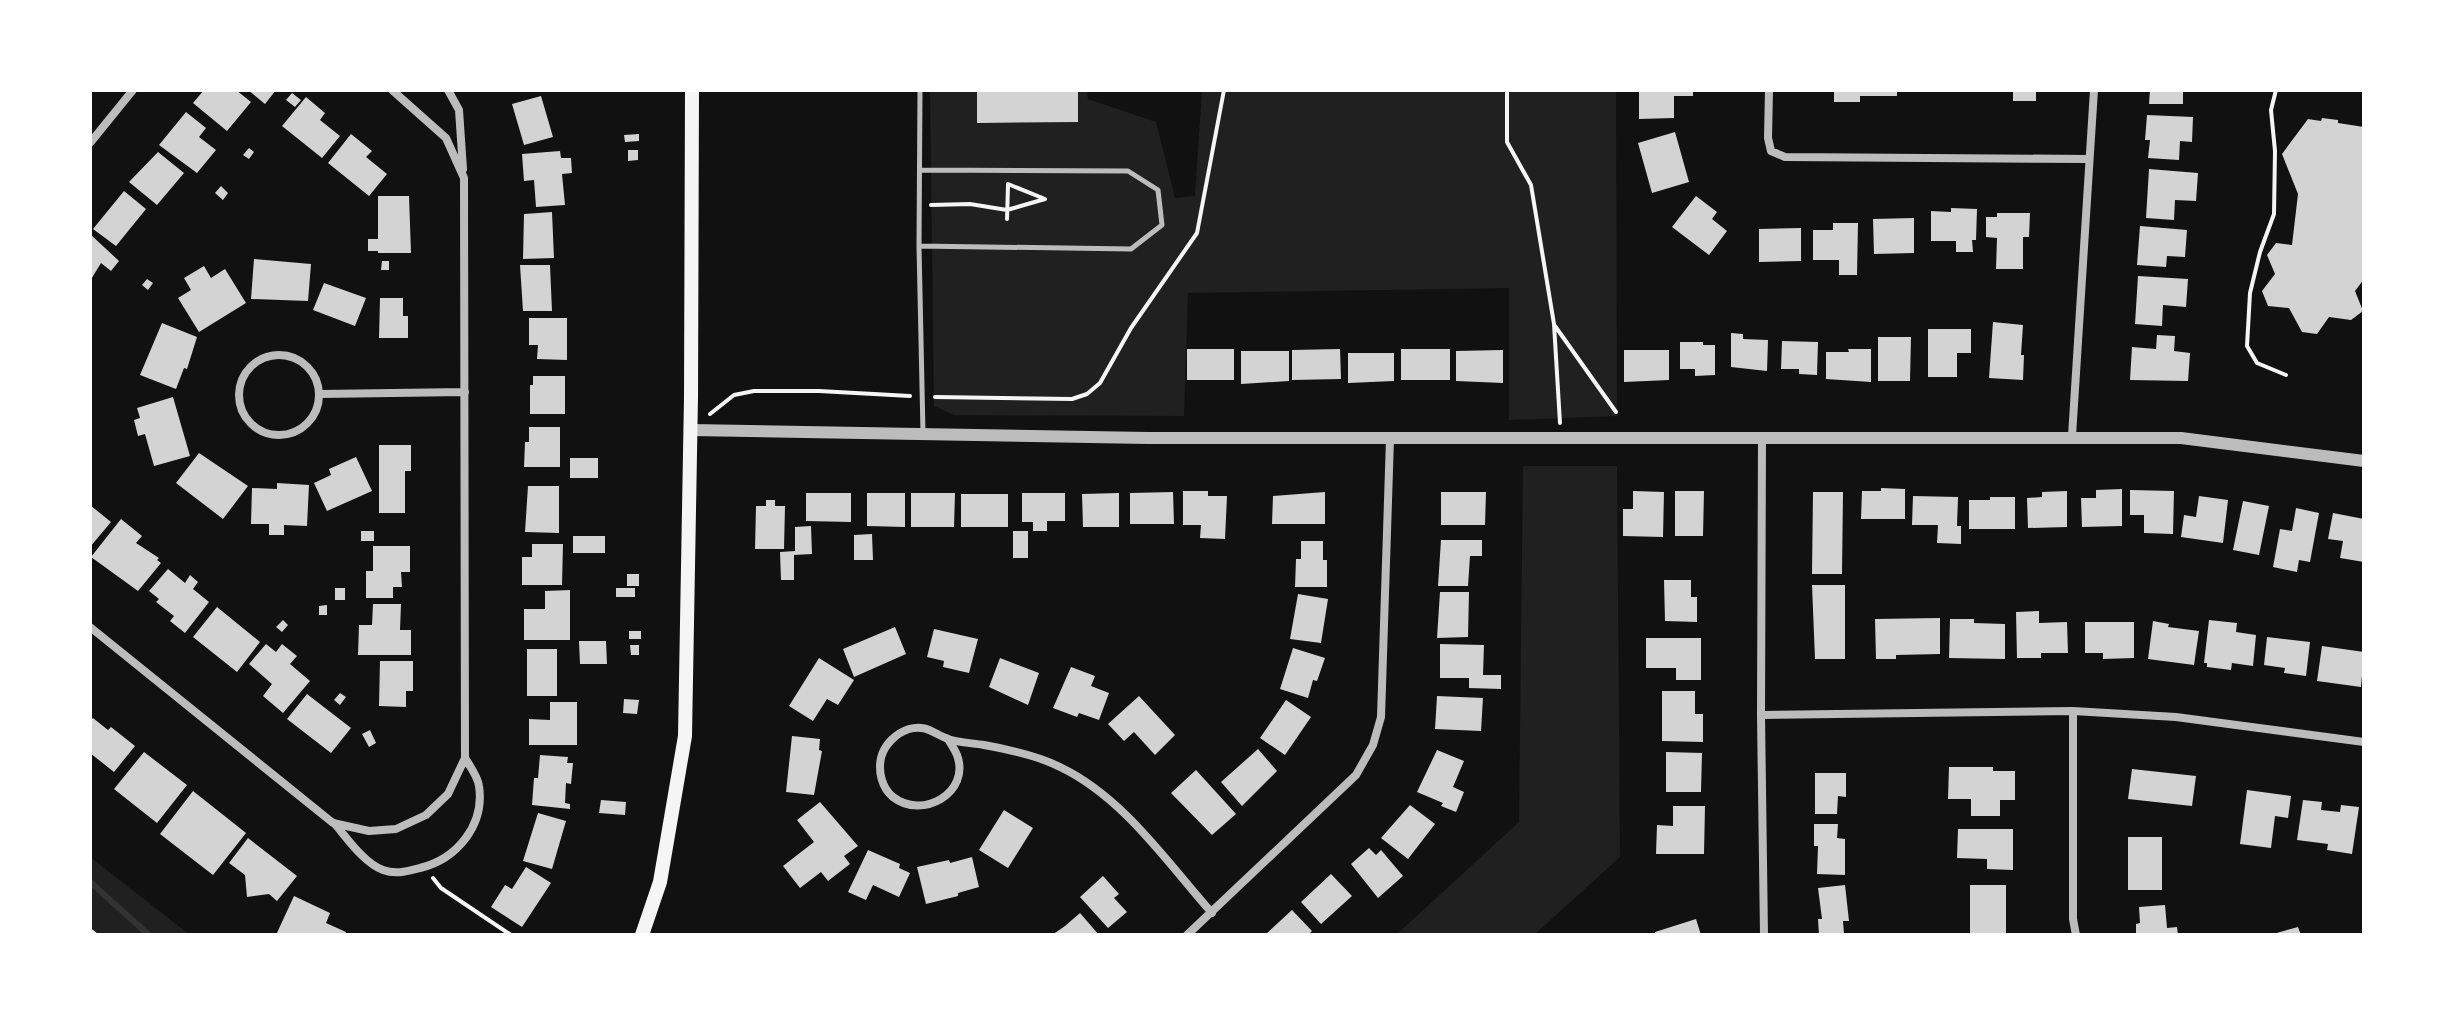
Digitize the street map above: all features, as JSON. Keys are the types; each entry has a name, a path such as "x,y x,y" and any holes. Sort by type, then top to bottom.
{"main road":[{"path":"642,935 660,882 685,736 691,430 692,90"}],"street":[{"path":"90,143 133,90"},
{"path":"392,90 446,138 464,178"},
{"path":"333,823 369,831 396,829 426,815 448,794 465,758 464,178 459,110 448,90"},
{"path":"1769,90 1768,138 1771,151 1785,157 2089,159"},
{"path":"2072,436 2094,90"},
{"path":"277,354 293,356 307,365 316,378 320,394 317,409 309,423 296,432 281,435 266,434 252,426 242,413 238,397 240,382 249,368 261,358 277,354"},
{"path":"320,394 465,392"},
{"path":"691,430 1390,439 1762,436 2181,438 2364,461"},
{"path":"1762,436 1764,935"},
{"path":"1187,935 1356,775 1373,745 1381,717 1390,439"},
{"path":"90,627 333,823 380,870 396,873 424,868 447,859 469,836 479,814 479,784 465,758"},
{"path":"1761,715 2073,711 2176,717 2364,742"},
{"path":"2073,711 2073,919 2076,935"},
{"path":"948,739 957,756 959,769 956,783 946,797 919,807 906,805 891,795 881,776 880,762 884,749 897,734 910,728 937,731 948,739 988,745 1059,766 1116,803 1212,913"}],"lane":[{"path":"920,90 923,435"},
{"path":"919,246 1131,249 1162,225 1158,190 1128,171 921,170"}],"path":[{"path":"691,430 734,395 754,391 1072,399 1087,394 1100,383 1131,328 1197,233 1224,90"},
{"path":"1507,90 1507,142 1531,185 1554,324 1560,438"},
{"path":"2276,90 2271,110 2275,151 2274,214 2250,293 2247,346 2257,363 2286,375"},
{"path":"1007,219 1009,171"},
{"path":"921,205 970,204 1007,210 1045,199 1008,184"},
{"path":"1554,324 1616,412"},
{"path":"424,868 441,888 511,935"},
{"path":"90,930 96,935"}],"shaded area":[{"path":"930,90 1087,90 1088,99 1156,122 1175,198 1195,196 1202,90 1616,90 1617,416 1509,420 1509,288 1188,293 1184,416 954,415 934,406"},
{"path":"1523,466 1617,466 1620,857 1534,935 1396,935 1519,822"},
{"path":"90,857 190,935 90,935"}],"building":[{"path":"204,90 236,90 251,102 227,131 193,103"},
{"path":"248,90 276,90 265,104"},
{"path":"977,90 1078,90 1078,122 977,123"},
{"path":"1639,90 1693,90 1693,96 1674,96 1674,118 1639,119"},
{"path":"1834,90 1897,90 1897,96 1860,96 1860,102 1834,102"},
{"path":"2013,90 2036,90 2036,101 2013,101"},
{"path":"2150,90 2183,90 2183,104 2149,104"},
{"path":"292,93 301,100 295,107 286,100"},
{"path":"541,96 553,137 524,145 512,104"},
{"path":"306,97 325,113 320,120 340,136 322,158 282,126"},
{"path":"186,112 206,128 199,137 216,150 197,173 159,145"},
{"path":"2147,115 2193,117 2192,142 2180,141 2179,160 2148,158 2150,140 2145,140"},
{"path":"2322,118 2364,127 2364,279 2355,291 2363,311 2351,320 2329,317 2317,334 2302,332 2289,308 2268,306 2262,291 2275,274 2267,255 2276,243 2292,245 2298,194 2282,154 2308,119 2321,121"},
{"path":"1675,132 1689,182 1652,193 1638,143"},
{"path":"351,134 372,151 366,157 387,174 369,196 328,163"},
{"path":"639,134 639,141 625,142 624,135"},
{"path":"249,148 254,152 249,159 243,155"},
{"path":"628,150 638,150 638,160 628,161"},
{"path":"560,151 561,158 571,158 572,173 562,174 565,205 536,207 534,180 524,181 522,154"},
{"path":"158,152 184,173 157,205 129,182"},
{"path":"2149,169 2198,173 2196,201 2175,200 2174,220 2146,218"},
{"path":"221,186 228,193 223,200 215,193"},
{"path":"124,191 146,209 116,246 93,229"},
{"path":"378,196 409,196 411,253 368,251 368,239 378,239"},
{"path":"1696,196 1717,212 1712,219 1727,231 1709,255 1672,227"},
{"path":"1951,208 1977,209 1973,252 1956,252 1956,241 1931,241 1931,211 1951,212"},
{"path":"552,212 554,258 523,259 524,214"},
{"path":"1997,213 2030,213 2029,237 2023,237 2023,269 1996,269 1997,238 1986,237 1986,217 1997,217"},
{"path":"1914,218 1914,253 1874,254 1873,219"},
{"path":"1833,223 1858,223 1857,275 1839,275 1839,260 1813,260 1813,230 1833,230"},
{"path":"2140,226 2187,230 2185,257 2167,256 2166,267 2137,265"},
{"path":"1801,228 1801,261 1759,262 1759,229"},
{"path":"90,234 119,261 111,271 101,263 90,281"},
{"path":"254,259 311,264 308,301 251,299"},
{"path":"382,261 389,261 389,270 381,270"},
{"path":"520,265 550,265 552,311 523,311"},
{"path":"204,266 211,278 225,269 246,303 199,332 178,298 191,290 184,278"},
{"path":"2138,276 2188,279 2186,307 2163,305 2162,326 2135,324"},
{"path":"147,279 153,283 148,290 142,285"},
{"path":"324,283 366,298 355,326 313,310"},
{"path":"380,298 403,298 403,316 408,316 408,338 379,338"},
{"path":"529,318 567,318 567,360 537,359 538,345 529,345"},
{"path":"1993,322 2023,325 2023,380 1989,378"},
{"path":"162,323 197,337 187,369 184,368 176,389 140,375"},
{"path":"1928,329 1971,329 1971,353 1957,353 1957,377 1928,377"},
{"path":"1731,333 1743,334 1743,339 1768,340 1767,371 1731,367"},
{"path":"2157,335 2175,336 2174,351 2190,353 2188,381 2130,380 2132,347 2156,349"},
{"path":"1878,337 1911,337 1910,381 1878,381"},
{"path":"1782,341 1818,342 1817,375 1799,374 1799,369 1781,369"},
{"path":"1680,342 1715,345 1715,375 1695,376 1695,369 1680,369"},
{"path":"1187,349 1234,349 1234,380 1187,380"},
{"path":"1340,349 1341,379 1292,380 1292,350"},
{"path":"1401,349 1450,349 1450,380 1401,380"},
{"path":"1848,349 1871,349 1871,382 1826,379 1826,352 1849,352"},
{"path":"1503,350 1503,383 1456,381 1456,351"},
{"path":"1624,350 1669,350 1669,380 1624,382"},
{"path":"1241,351 1289,351 1289,381 1241,384"},
{"path":"1348,353 1394,353 1394,381 1348,383"},
{"path":"533,376 565,376 565,414 530,414"},
{"path":"173,397 190,456 154,466 145,434 138,436 134,420 140,418 137,408"},
{"path":"529,427 560,427 560,467 524,467"},
{"path":"379,445 411,445 411,471 405,471 405,513 379,513"},
{"path":"199,453 248,486 223,519 176,483"},
{"path":"356,457 372,491 327,511 314,483 331,475 329,469"},
{"path":"570,458 598,458 598,478 570,478"},
{"path":"277,483 309,485 307,526 284,525 284,535 269,535 269,524 251,524 252,488 277,489"},
{"path":"528,486 559,486 559,533 525,532"},
{"path":"1881,488 1905,489 1905,519 1861,519 1862,491 1881,491"},
{"path":"2122,489 2122,526 2082,527 2081,498 2096,498 2096,490"},
{"path":"2130,490 2174,491 2173,534 2144,533 2144,515 2130,515"},
{"path":"1183,491 1208,491 1208,496 1227,496 1225,539 1200,538 1201,525 1183,525"},
{"path":"1633,491 1664,492 1663,537 1623,536 1623,509 1633,509"},
{"path":"1675,491 1704,491 1703,536 1675,536"},
{"path":"2067,491 2067,527 2028,528 2027,498 2042,497 2042,492"},
{"path":"1173,492 1174,524 1130,524 1130,493"},
{"path":"1325,492 1325,524 1272,524 1273,496"},
{"path":"1441,492 1486,492 1485,525 1441,525"},
{"path":"1813,492 1843,492 1842,574 1812,574"},
{"path":"806,493 851,493 851,522 806,521"},
{"path":"867,493 905,493 905,527 867,526"},
{"path":"911,493 955,493 954,527 911,527"},
{"path":"1022,493 1065,493 1065,521 1047,521 1047,531 1033,531 1033,522 1022,522"},
{"path":"1119,493 1119,527 1083,527 1082,494"},
{"path":"961,494 1008,494 1008,527 961,527"},
{"path":"1913,496 1958,497 1957,526 1961,526 1961,544 1937,543 1938,525 1912,525"},
{"path":"2199,496 2228,500 2223,543 2181,537 2184,515 2196,517"},
{"path":"1990,497 2015,497 2015,529 1969,529 1969,500 1990,500"},
{"path":"766,500 775,500 775,506 785,506 784,549 755,549 756,506 766,506"},
{"path":"2243,501 2269,506 2259,555 2233,550"},
{"path":"90,505 111,522 90,547"},
{"path":"2296,508 2319,513 2310,562 2299,560 2297,572 2273,567 2280,529 2292,531"},
{"path":"2333,513 2364,519 2364,562 2340,558 2343,541 2328,539"},
{"path":"121,519 142,536 136,543 159,558 157,560 161,563 138,591 91,557"},
{"path":"811,526 812,554 794,555 794,580 781,580 780,552 795,551 795,527"},
{"path":"361,531 374,531 374,541 361,541"},
{"path":"1013,531 1028,531 1028,558 1013,558"},
{"path":"872,534 873,560 854,560 854,535"},
{"path":"573,536 605,536 605,553 573,553"},
{"path":"1441,540 1482,540 1482,556 1470,556 1468,586 1438,586"},
{"path":"1301,541 1323,541 1327,587 1295,587 1296,559 1301,559"},
{"path":"532,544 563,544 562,585 522,585 522,557 532,557"},
{"path":"373,546 410,546 410,572 401,572 402,587 393,587 393,598 366,598 366,571 373,571"},
{"path":"168,569 185,583 190,575 198,582 193,589 209,602 185,633 170,621 174,616 156,602 159,599 149,591"},
{"path":"627,574 639,574 639,586 627,586"},
{"path":"1664,580 1691,580 1691,597 1697,597 1697,622 1665,621"},
{"path":"1812,585 1845,585 1845,659 1815,659"},
{"path":"335,588 345,588 345,600 335,600"},
{"path":"616,588 635,588 635,597 616,597"},
{"path":"570,590 570,640 524,640 524,609 545,609 545,591"},
{"path":"1440,592 1469,592 1468,637 1437,638"},
{"path":"1298,594 1328,599 1321,643 1290,639"},
{"path":"373,604 401,604 400,630 411,630 411,655 358,655 359,625 372,625"},
{"path":"327,605 327,615 319,615 319,606"},
{"path":"217,607 260,642 237,672 193,637"},
{"path":"2039,611 2039,623 2067,622 2068,653 2041,653 2041,658 2017,658 2016,612"},
{"path":"1940,618 1940,654 1896,655 1896,659 1876,659 1875,619"},
{"path":"1950,619 2005,624 2005,659 1949,658"},
{"path":"283,620 288,625 282,632 276,627"},
{"path":"2209,620 2237,623 2236,632 2256,635 2253,666 2232,663 2231,670 2207,667 2204,663"},
{"path":"2153,621 2169,624 2168,627 2199,631 2194,665 2148,659"},
{"path":"2085,622 2134,622 2134,658 2103,659 2103,653 2085,653"},
{"path":"895,627 906,654 854,677 843,649"},
{"path":"934,629 978,639 969,673 943,667 944,661 927,657"},
{"path":"629,631 641,631 641,639 629,639"},
{"path":"2267,637 2310,642 2306,676 2284,673 2285,668 2264,665"},
{"path":"1646,638 1701,638 1701,680 1676,680 1676,668 1646,668"},
{"path":"579,641 606,641 607,664 580,664"},
{"path":"266,644 276,652 282,644 297,656 290,664 310,681 283,713 263,696 272,684 249,664"},
{"path":"1440,644 1484,645 1483,675 1501,675 1501,689 1469,688 1469,678 1440,678"},
{"path":"630,645 639,645 639,655 631,655"},
{"path":"2322,646 2364,652 2361,687 2317,681"},
{"path":"1293,648 1325,658 1317,681 1313,680 1308,698 1280,689"},
{"path":"527,649 557,649 557,696 527,696"},
{"path":"819,658 854,680 838,705 827,699 813,721 789,706"},
{"path":"1000,658 1039,673 1028,705 989,687"},
{"path":"380,661 413,661 413,691 406,691 406,707 379,706"},
{"path":"1071,667 1095,676 1091,686 1109,693 1099,720 1079,713 1077,717 1053,708"},
{"path":"1662,691 1695,691 1695,714 1703,714 1703,742 1662,741"},
{"path":"340,693 346,697 340,705 334,700"},
{"path":"307,694 351,728 331,753 287,719"},
{"path":"1139,696 1175,735 1155,755 1134,732 1124,741 1108,724"},
{"path":"1437,696 1483,698 1481,731 1435,729"},
{"path":"624,699 639,700 637,714 623,713"},
{"path":"1286,700 1311,717 1285,755 1260,738"},
{"path":"550,702 577,702 577,745 529,745 529,719 550,720"},
{"path":"93,718 108,730 111,727 135,746 114,772 90,753 90,721"},
{"path":"370,730 376,743 369,747 362,734"},
{"path":"792,736 820,739 819,750 822,751 814,795 786,792"},
{"path":"1258,749 1277,771 1242,806 1221,782"},
{"path":"1437,750 1464,761 1453,787 1464,792 1456,812 1417,792"},
{"path":"144,752 187,785 157,823 114,789"},
{"path":"1666,752 1702,753 1701,792 1666,792"},
{"path":"540,755 568,757 567,763 573,763 571,784 566,783 565,803 570,804 570,809 532,805"},
{"path":"1949,767 1993,767 1993,771 2015,771 2015,800 2000,800 2000,816 1971,816 1971,799 1948,799"},
{"path":"2132,769 2196,776 2192,806 2128,799"},
{"path":"1196,770 1236,814 1212,835 1171,793"},
{"path":"1815,773 1846,773 1846,797 1838,796 1837,814 1815,814"},
{"path":"2247,790 2291,796 2288,818 2275,816 2271,848 2240,844"},
{"path":"193,791 246,833 213,875 160,834"},
{"path":"601,800 626,802 625,815 599,813"},
{"path":"2303,800 2322,802 2321,810 2340,812 2341,805 2359,807 2352,854 2327,850 2328,844 2297,840"},
{"path":"820,802 858,846 844,856 850,864 828,881 821,872 800,888 783,866 814,842 797,820"},
{"path":"1410,805 1435,824 1408,859 1381,838"},
{"path":"1673,806 1705,806 1704,854 1656,854 1657,825 1673,826"},
{"path":"1004,810 1033,828 1008,868 979,850"},
{"path":"538,813 566,821 552,869 523,861"},
{"path":"1814,824 1838,824 1837,838 1845,839 1845,875 1817,874 1818,846 1814,846"},
{"path":"1958,829 2013,829 2013,870 1987,869 1987,859 1957,858"},
{"path":"2128,837 2162,837 2162,890 2128,890"},
{"path":"248,838 297,876 277,901 269,894 247,897 245,875 229,863"},
{"path":"1369,848 1376,855 1381,850 1403,876 1378,898 1351,864"},
{"path":"868,850 900,864 899,868 910,873 899,897 873,885 866,900 848,892"},
{"path":"972,857 979,887 926,904 917,867"},
{"path":"526,867 551,883 522,927 491,907 505,885 512,889"},
{"path":"1331,874 1352,896 1321,924 1301,902"},
{"path":"1103,876 1119,894 1114,898 1127,912 1108,928 1080,897"},
{"path":"1845,885 1849,921 1843,921 1844,934 1819,935 1818,919 1822,919 1818,888"},
{"path":"1970,885 2006,885 2006,935 1970,935"},
{"path":"294,896 330,913 326,923 346,932 345,935 276,935"},
{"path":"2165,905 2167,928 2177,927 2178,935 2136,935 2136,924 2140,923 2139,907"},
{"path":"1292,910 1312,931 1308,935 1265,935"},
{"path":"1080,913 1099,935 1052,935 1065,926"},
{"path":"1696,919 1701,935 1656,935 1655,932"},
{"path":"2298,927 2301,935 2273,935 2273,934"}],"waterway":[{"path":"90,882 149,935"}]}
